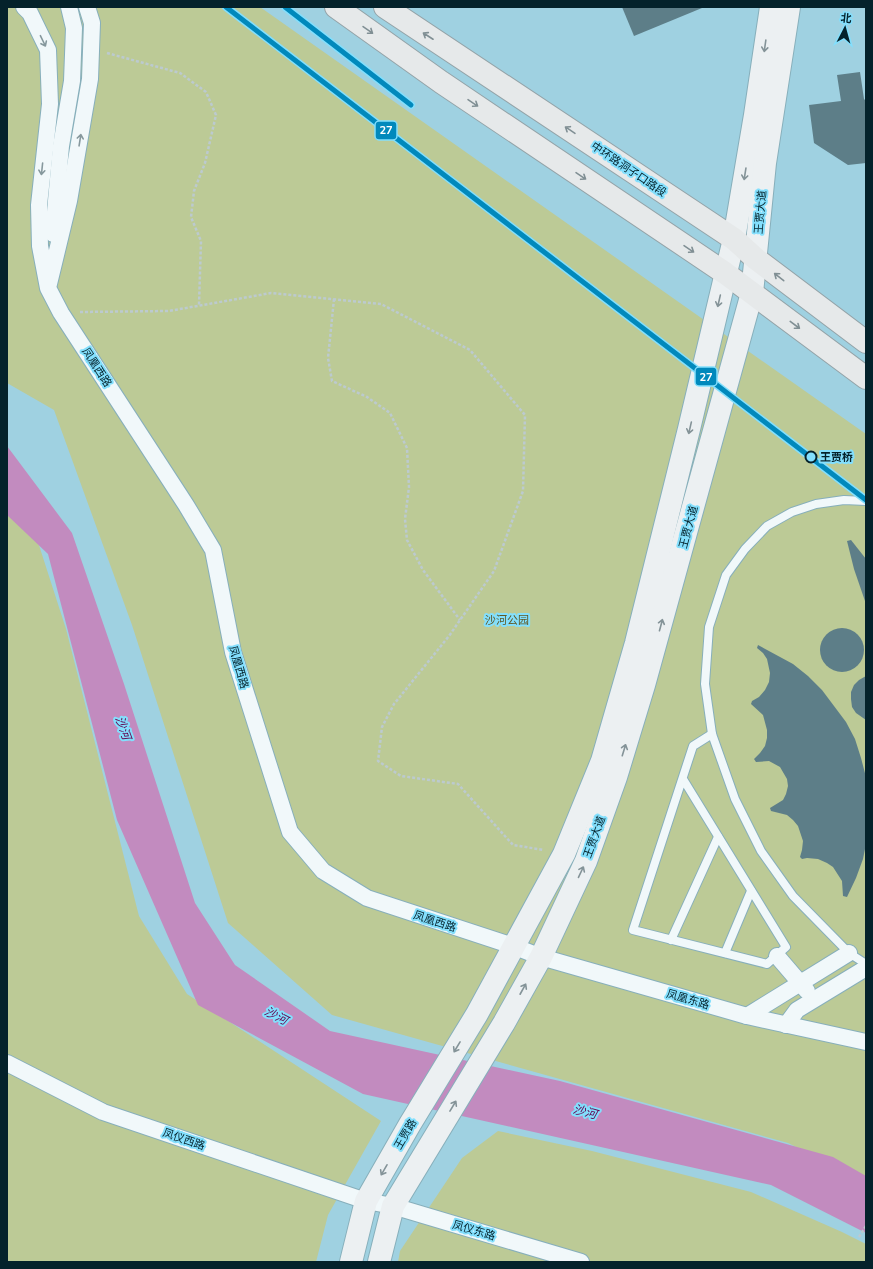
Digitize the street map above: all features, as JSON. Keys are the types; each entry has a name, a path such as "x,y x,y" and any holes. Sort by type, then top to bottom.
{"main road":[{"path":"336,7 441,82 725,273 866,378"},
{"name":"中环路洞子口路段","path":"385,7 734,239 756,259 866,342"},
{"name":"王贾大道","path":"477,1014 564,854 602,761 636,643 690,429 734,239 771,7"},
{"name":"王贾大道","path":"393,1206 504,1023 540,957 586,861 616,777 644,685 752,293 765,163 789,7"},
{"name":"王贾路","path":"351,1262 366,1201 410,1124 477,1014"},
{"path":"379,1262 393,1206"}],"street":[{"name":"凤凰西路","path":"24,7 30,13 48,50 50,104 39,205 40,246 48,288 61,313 186,505 213,550 233,652 290,832 323,871 367,898 513,946"},
{"path":"48,288 61,146 72,81 74,28 69,7"},
{"path":"48,288 70,201 90,78 92,23 87,7"},
{"name":"凤凰东路","path":"513,946 540,957 747,1016 866,1042"},
{"path":"747,1016 849,953"},
{"path":"777,956 814,1000"},
{"path":"786,1025 797,1010 866,968"},
{"name":"凤仪西路","path":"7,1063 103,1112 366,1201"},
{"name":"凤仪东路","path":"366,1201 393,1206 581,1262"}],"lane":[{"path":"866,501 844,500 816,504 792,512 767,526 745,549 726,575 709,627 706,684 712,734 735,799 761,851 793,896 849,953 866,964"},
{"path":"683,779 786,947 767,964 633,930 683,779 694,746 712,734"},
{"path":"671,940 718,838"},
{"path":"725,953 751,891"}],"path":[{"path":"91,48 180,73 206,92 216,115 205,163 194,191 191,217 201,241 199,306"},
{"path":"61,313 169,310 271,293 381,304 470,350 525,415 524,491 494,571 449,636 394,704 382,727 378,761 401,776 458,784 513,845 564,854"},
{"path":"334,299 328,358 332,381 367,397 390,413 407,448 409,487 406,519 407,540 423,570 460,620"},
{"path":"859,1237 866,1226"}],"green space":[{"name":"沙河公园","path":"7,7 260,7 866,434 866,1182 788,1143 332,1015 228,923 132,625 54,410 7,383"},
{"path":"7,510 37,539 66,629 139,916 187,994 381,1121 328,1215 316,1262 7,1262"},
{"path":"498,1131 592,1151 751,1192 866,1244 866,1262 398,1262 400,1251 462,1158"}],"water":[{"name":"沙河","path":"7,446 72,533 124,684 195,903 235,965 330,1031 560,1081 833,1157 866,1176 866,1233 771,1185 363,1094 198,1005 117,820 48,554 7,515"}],"building":[{"path":"622,7 701,7 702,8 634,36"},
{"path":"860,72 864,99 866,101 866,163 848,165 814,143 809,105 841,101 837,75"},
{"path":"851,540 866,559 866,604 854,569 847,541"},
{"path":"838,628 846,628 858,634 864,646 864,654 858,666 846,672 838,672 826,666 820,654 820,646 826,634"},
{"path":"758,645 793,664 808,676 822,690 846,722 855,739 866,777 866,844 863,859 847,897 843,896 842,881 833,867 818,859 802,859 800,857 803,841 798,826 793,820 787,815 771,811 770,808 783,800 788,786 787,779 780,767 769,761 756,762 754,759 765,746 767,730 763,715 751,704 752,701 759,697 765,690 769,682 770,673 767,659 757,648"},
{"path":"866,676 866,720 856,713 852,707 851,692 854,685"}],"transit line":[{"name":"27","path":"226,7 866,500"},
{"name":"27","path":"285,7 411,105"}],"place":[{"name":"王贾桥","path":"811,457"}]}
